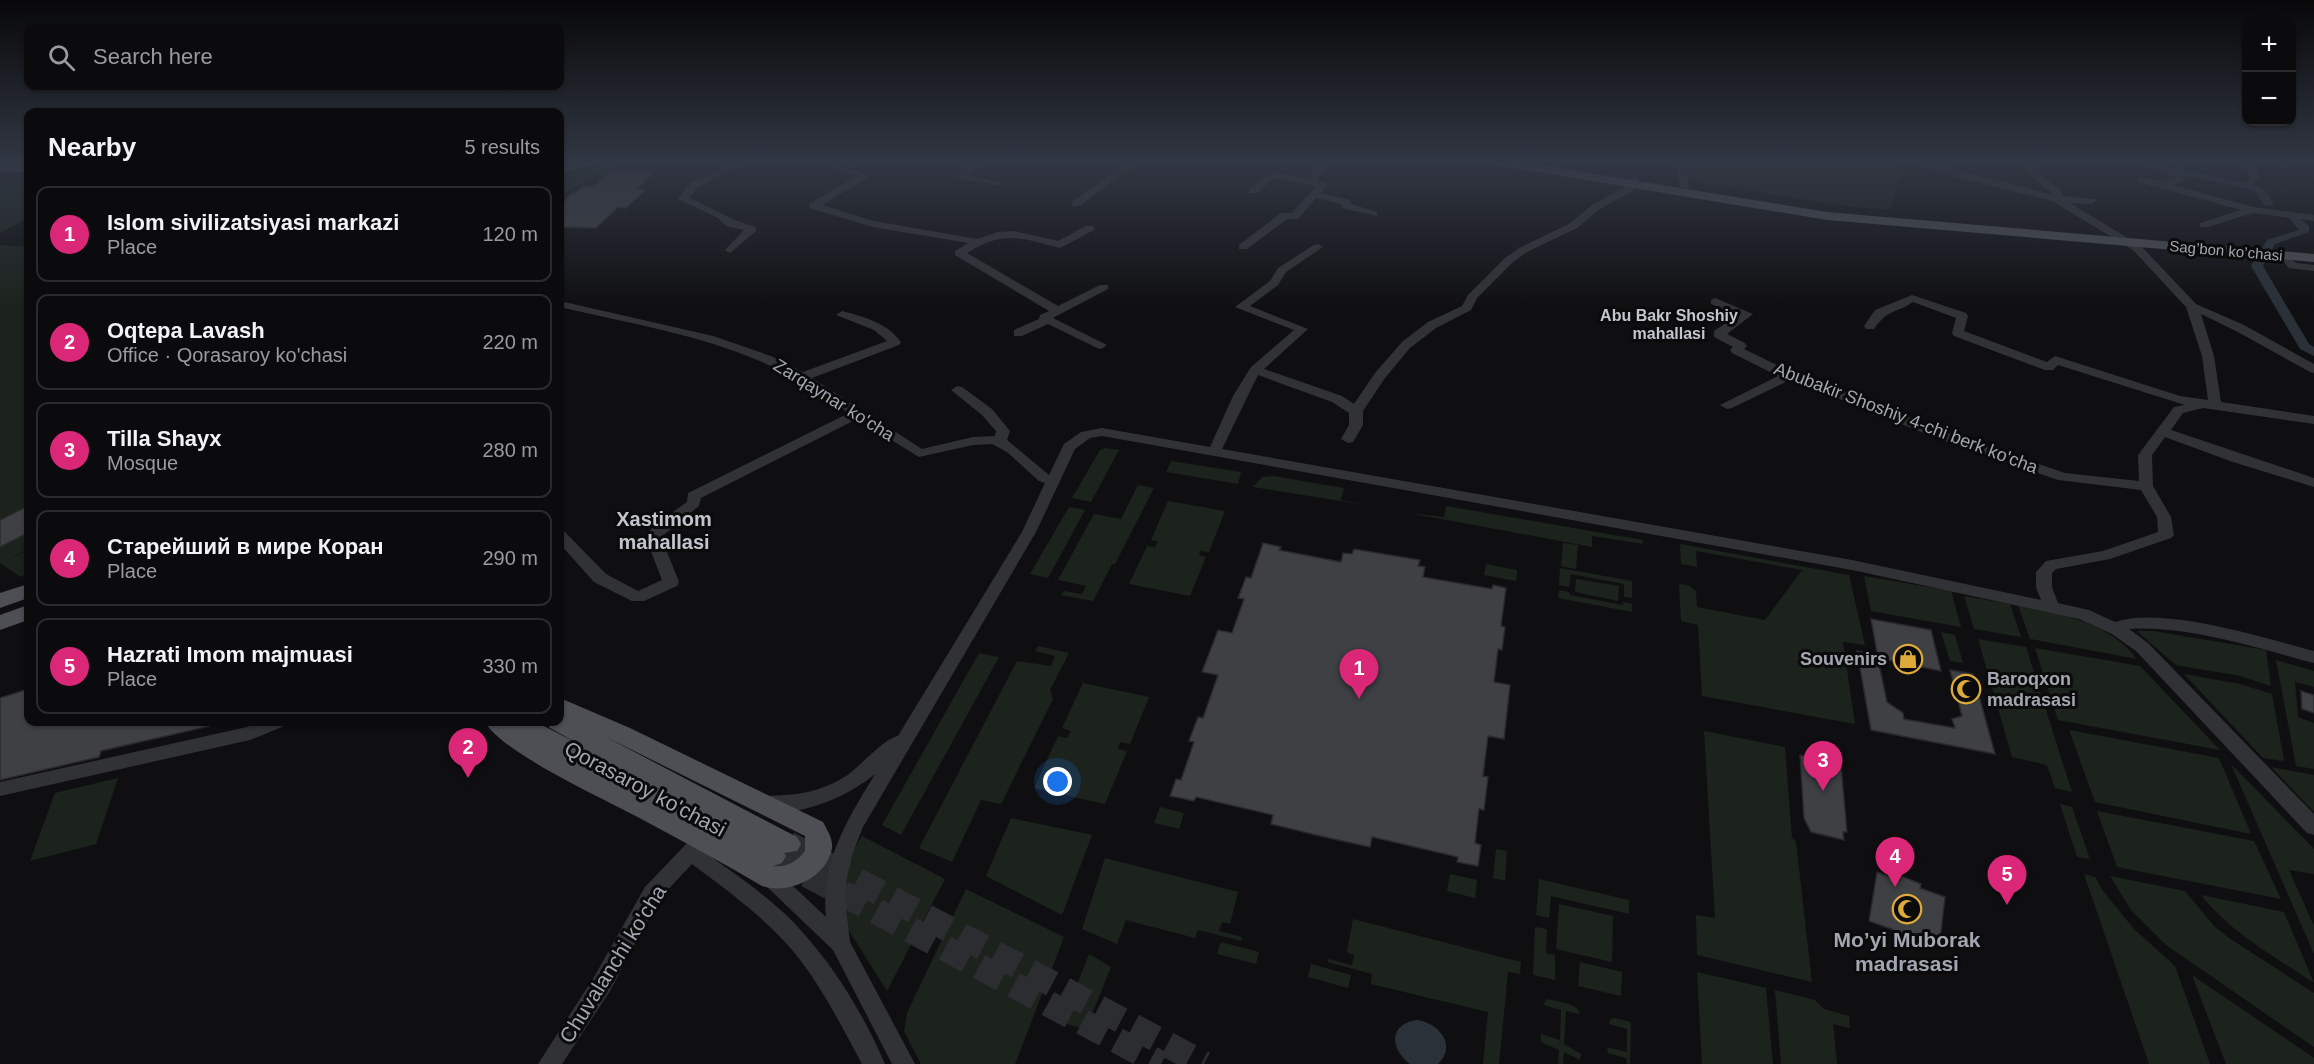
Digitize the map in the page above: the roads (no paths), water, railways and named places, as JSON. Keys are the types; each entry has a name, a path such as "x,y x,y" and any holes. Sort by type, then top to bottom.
{"main road":[{"name":"Sag’bon ko’chasi","path":"1798,211 1827,216 2129,243 2246,250"},
{"name":"Sag’bon ko’chasi","path":"1826,211 2115,235 2281,256 2314,258"},
{"name":"Sag’bon ko’chasi","path":"2281,256 2314,252"},
{"path":"0,601 24,592"},
{"path":"0,623 24,614"},
{"path":"502,726 526,747 697,846 777,860 784,879 802,870 816,855 820,844 814,829 564,708"},
{"name":"Qorasaroy ko'chasi","path":"525,726 777,860"},
{"name":"Qorasaroy ko'chasi","path":"564,726 777,860"}],"street":[{"path":"710,211 722,216 730,224 752,229 730,250"},
{"path":"829,211 873,224 978,242"},
{"path":"1243,247 1286,215 1294,217 1300,211"},
{"path":"1362,211 1373,214"},
{"path":"1348,439 1356,425 1356,411 1380,375 1407,345 1432,326 1467,308 1472,297 1508,261 1523,250 1573,226 1594,211"},
{"path":"2075,211 2129,243 2192,306 2311,364"},
{"path":"2204,225 2250,211"},
{"path":"2257,211 2314,218"},
{"path":"1090,228 1072,236 1060,245 1032,238 999,235 978,242 959,253 1101,345"},
{"path":"1214,452 1255,370 1302,329 1241,307 1274,283 1282,270 1318,247"},
{"path":"2281,256 2314,268"},
{"path":"1018,333 1104,287"},
{"path":"1870,326 1879,313 1894,305 1899,307 1912,298 1962,316 1958,333 2049,367 2055,360 2178,400 2215,403 2314,420"},
{"name":"Abubakir Shoshiy 4-chi berk ko'cha","path":"1715,302 1747,315 1718,334 1741,346 1736,350 1788,376 1797,377 1941,435 2063,477 2146,486"},
{"path":"2192,306 2208,356 2215,403"},
{"name":"Zarqaynar ko'cha","path":"564,307 709,339 767,359 802,377 919,453 929,453 989,438 1000,441"},
{"path":"802,377 895,342 890,334 867,322 842,315"},
{"path":"1255,370 1337,399 1356,411"},
{"path":"1727,405 1788,376"},
{"path":"957,390 987,412 1003,432 1000,441 1044,478 1053,481"},
{"path":"2051,606 2044,587 2044,572 2052,565 2105,556 2166,535 2164,517 2146,486 2145,455 2179,410 2215,403"},
{"path":"564,538 600,578 638,597 671,582 653,536 660,528 694,503 693,496 857,414"},
{"path":"2161,431 2314,483"},
{"path":"840,943 834,895 835,878 841,856 855,824 1029,532 1069,447 1078,438 1096,433 1109,432 1852,565 2084,614 2115,628 2147,652 2314,827"},
{"path":"2115,628 2128,622 2162,623 2270,645 2314,657"},
{"path":"0,789 250,734 267,726"},
{"path":"762,803 809,802 855,781 912,728"},
{"path":"697,846 768,911 804,948 824,976 873,1063"},
{"name":"Chuvalanchi ko'cha","path":"549,1064 602,984 652,893 697,846"},
{"path":"777,860 840,943 904,1064"}],"waterway":[{"path":"2294,218 2305,228 2304,232 2271,242 2257,266 2304,346 2314,352"}],"tunnel":[{"path":"788,844 1204,1064"},
{"path":"773,856 1161,1064"}],"place":[{"name":"Souvenirs","path":"1908,659"},
{"name":"Baroqxon madrasasi","path":"1966,689"},
{"name":"Islom sivilizatsiyasi markazi","path":"1359,699"},
{"name":"Oqtepa Lavash","path":"468,778"},
{"name":"Tilla Shayx","path":"1823,791"},
{"name":"Старейший в мире Коран","path":"1895,887"},
{"name":"Hazrati Imom majmuasi","path":"2007,905"},
{"name":"Mo’yi Muborak madrasasi","path":"1907,909"}],"district":[{"name":"Abu Bakr Shoshiy mahallasi","path":"1669,324"},
{"name":"Xastimom mahallasi","path":"664,530"}]}
